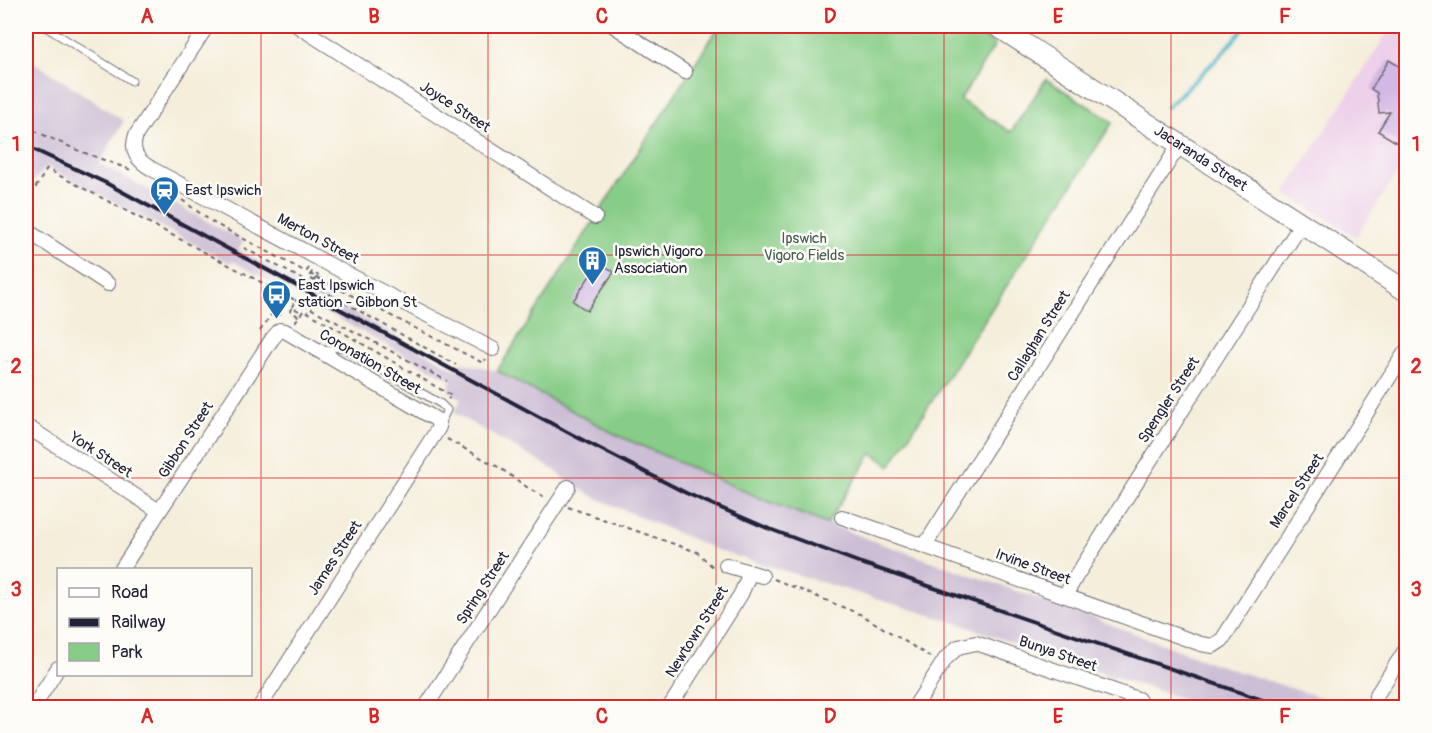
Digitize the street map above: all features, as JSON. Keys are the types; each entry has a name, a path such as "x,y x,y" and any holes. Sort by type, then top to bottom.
{"street":[{"name":"Merton Street","path":"207,26 136,135 134,151 141,162 334,267 493,349"},
{"name":"Joyce Street","path":"298,26 595,217"},
{"path":"614,26 685,72"},
{"name":"Jacaranda Street","path":"997,26 1022,32 1180,144 1407,291"},
{"name":"Callaghan Street","path":"925,545 1180,144"},
{"name":"Spengler Street","path":"1065,596 1302,223"},
{"path":"26,230 108,284"},
{"name":"Coronation Street","path":"280,330 436,420 442,432"},
{"name":"Gibbon Street","path":"123,568 280,330"},
{"name":"Marcel Street","path":"1213,646 1222,640 1407,351"},
{"name":"York Street","path":"26,426 159,511"},
{"name":"James Street","path":"259,708 442,432"},
{"name":"Spring Street","path":"425,708 568,487"},
{"name":"Irvine Street","path":"842,517 1201,644 1213,646"},
{"name":"Newtown Street","path":"723,568 760,576"},
{"name":"Newtown Street","path":"669,708 741,594 760,576"},
{"name":"Bunya Street","path":"942,664 945,658 958,648 976,643 1138,699 1143,708"},
{"path":"1376,696 1407,649"},
{"path":"914,708 942,664"},
{"path":"34,704 57,670"}],"lane":[{"path":"44,26 132,81"},
{"path":"322,353 336,347 344,348 441,404 447,410 442,432"}],"path":[{"path":"26,127 77,150 138,173"},
{"path":"26,203 46,169 447,381"},
{"path":"26,192 31,195"},
{"path":"174,194 212,222 483,363 493,349"},
{"path":"244,248 456,364"},
{"path":"306,272 309,268 324,277"},
{"path":"313,285 317,278"},
{"path":"295,300 290,311 300,316"},
{"path":"292,307 302,310 452,396 441,404"},
{"path":"442,432 531,490 548,498"},
{"path":"565,507 697,552 723,568"},
{"path":"760,576 862,615 942,664"}],"shaded area":[{"path":"1406,26 1406,159 1356,237 1285,193 1391,27"},
{"path":"26,57 124,121 99,164 243,241 239,250 457,370 461,362 497,371 617,435 767,501 1218,665 1351,707 1201,707 960,624 722,552 596,498 563,479 556,471 454,413 461,399 448,390 451,380 232,261 230,263 47,167 34,181 26,176"}],"green space":[{"name":"Ipswich Vigoro Fields","path":"719,26 965,26 995,45 960,100 1011,132 1046,79 1113,122 890,466 872,453 827,524 767,501 617,435 497,371"}],"building":[{"path":"1389,60 1407,71 1407,149 1378,131 1390,112 1379,113 1377,93 1371,89"},
{"name":"Ipswich Vigoro Association","path":"599,262 614,272 587,311 573,301"}],"waterway":[{"path":"1167,107 1216,60 1244,26"}],"railway":[{"path":"26,146 106,183 571,434 686,493 767,528 861,563 1286,708"}],"place":[{"name":"East Ipswich","path":"164,216"},
{"name":"Ipswich Vigoro Association","path":"593,286"},
{"name":"East Ipswich station - Gibbon St","path":"277,320"}]}
